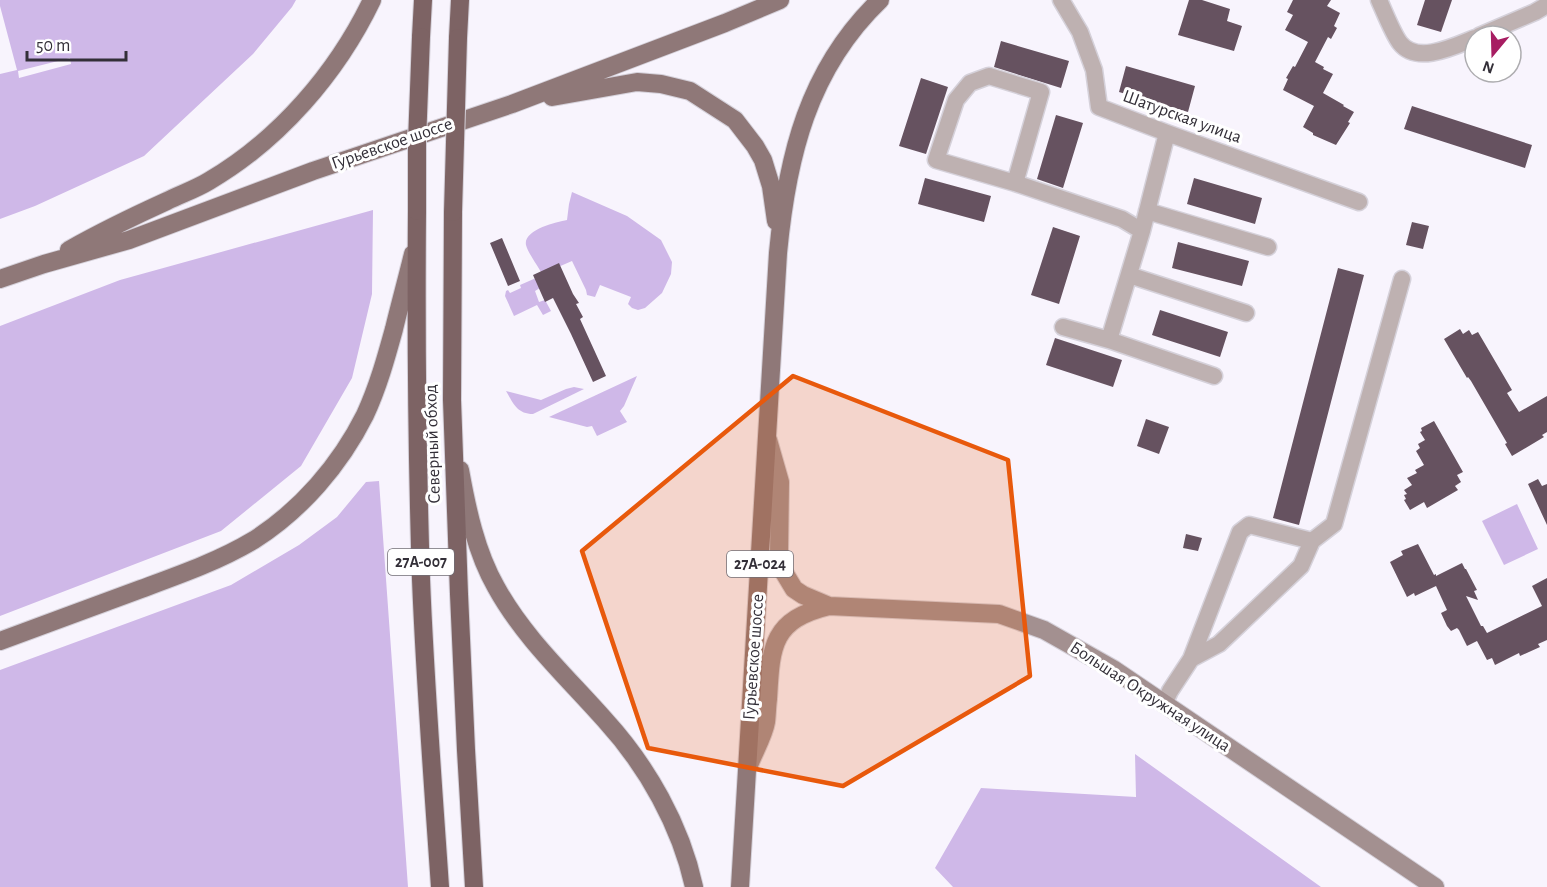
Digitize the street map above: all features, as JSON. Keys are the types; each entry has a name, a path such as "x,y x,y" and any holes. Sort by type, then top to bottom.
{"highway":[{"name":"Северный обход","path":"423,0 417,142 417,385 421,579 440,887"},
{"name":"Северный обход","path":"460,0 453,212 452,400 466,750 474,887"}],"main road":[{"path":"44,264 95,235 207,183 237,164 285,122 316,86 348,42 372,0"},
{"name":"Гурьевское шоссе","path":"0,279 129,240 313,171 512,104 780,0"},
{"path":"778,247 784,202 795,150 810,102 825,71 842,44 880,0"},
{"path":"512,104 637,82 661,84 690,91 735,120 763,160 771,186 778,247"},
{"path":"0,641 171,578 221,557 254,540 313,491 349,443 365,415 379,382 417,237"},
{"name":"Гурьевское шоссе","path":"740,887 778,247"},
{"path":"452,400 464,492 476,535 494,584 524,630 607,721 648,777 678,834 694,887"},
{"path":"768,439 780,482 779,556 782,569 794,589 803,596 829,606"},
{"path":"747,769 766,723 770,659 775,641 790,623 811,610 829,606"},
{"name":"Большая Окружная улица","path":"829,606 999,614 1044,630 1113,669 1435,887"}],"street":[{"name":"Шатурская улица","path":"1061,0 1080,32 1094,70 1099,106 1167,134 1359,202"},
{"path":"1379,0 1400,44 1412,51 1437,52 1463,42"},
{"path":"1507,24 1547,5"},
{"path":"1015,183 1041,92 989,76 970,83 956,100 936,160 1015,183 1122,219 1142,231"},
{"path":"1109,340 1130,275 1167,134"},
{"path":"1147,211 1268,247"},
{"path":"1130,275 1246,313"},
{"path":"1191,659 1219,644 1301,566 1312,541 1334,524 1402,279"},
{"path":"1064,327 1214,376"},
{"path":"1164,704 1191,659 1240,532 1249,525 1312,541"}],"highlighted area":[{"path":"793,376 1008,460 1030,676 843,786 648,748 582,551"}],"shaded area":[{"path":"0,0 296,0 253,54 144,156 35,206 0,219 0,74 17,70","holes":["70,58 71,64 19,78 18,71"]},
{"path":"572,192 627,216 661,240 672,262 671,274 662,293 645,308 638,310 632,308 628,304 631,297 600,285 595,297 587,295 572,261 542,274 527,248 526,240 541,228 567,220"},
{"path":"373,210 372,294 352,378 301,466 221,531 0,616 0,326 120,280"},
{"path":"536,278 540,288 535,291 539,302 545,300 551,311 543,315 537,305 514,316 505,296 506,291 510,293 521,288 520,285"},
{"path":"637,376 620,411 627,422 597,436 592,426 587,427 549,417"},
{"path":"574,387 584,389 533,414 519,410 506,391 541,400"},
{"path":"379,481 408,887 0,887 0,670 231,585 299,545 337,517 366,482"},
{"path":"1517,504 1538,549 1504,565 1482,521"},
{"path":"1135,754 1321,887 953,887 935,868 981,788 1136,797"}],"building":[{"path":"1189,0 1202,0 1230,9 1227,21 1242,26 1234,51 1178,35"},
{"path":"1293,0 1331,0 1327,6 1340,13 1334,26 1337,28 1331,39 1328,37 1315,62 1333,74 1323,93 1354,112 1336,145 1313,135 1303,127 1314,106 1283,90 1288,79 1286,78 1293,66 1295,67 1308,42 1285,30 1293,15 1287,12"},
{"path":"1425,0 1452,0 1441,32 1417,25"},
{"path":"1001,41 1069,61 1061,88 994,67"},
{"path":"1126,66 1195,86 1188,112 1119,92"},
{"path":"921,78 948,87 926,154 899,146"},
{"path":"1412,106 1532,145 1525,168 1404,129"},
{"path":"1056,115 1083,123 1063,188 1037,179"},
{"path":"925,178 991,196 984,222 918,204"},
{"path":"1194,178 1262,198 1255,224 1187,204"},
{"path":"1412,222 1429,226 1423,249 1406,245"},
{"path":"1053,227 1080,236 1059,304 1031,295"},
{"path":"502,238 520,281 508,286 490,243"},
{"path":"1178,242 1249,261 1242,286 1172,268"},
{"path":"559,263 579,303 576,304 583,317 580,319 606,376 593,382 553,298 545,302 533,275"},
{"path":"1338,268 1364,275 1299,525 1273,518"},
{"path":"1160,310 1228,332 1220,357 1152,335"},
{"path":"1460,329 1463,334 1469,330 1472,335 1478,332 1512,390 1507,393 1519,412 1547,396 1547,432 1542,435 1544,437 1512,456 1505,444 1507,443 1471,381 1444,339"},
{"path":"1055,338 1122,360 1113,387 1046,365"},
{"path":"1146,419 1169,427 1159,454 1137,446"},
{"path":"1434,421 1463,472 1457,475 1461,482 1455,486 1458,490 1427,508 1424,502 1410,510 1404,500 1406,499 1404,495 1407,494 1404,490 1412,485 1407,478 1417,473 1415,470 1424,465 1416,451 1420,448 1418,444 1425,440 1420,432 1421,428"},
{"path":"1538,479 1542,486 1547,484 1547,525 1528,484"},
{"path":"1186,534 1202,538 1198,551 1183,548"},
{"path":"1418,544 1436,576 1462,563 1477,590 1474,591 1478,600 1466,596 1487,633 1542,606 1532,586 1547,578 1547,640 1538,644 1540,647 1520,656 1519,653 1495,665 1492,658 1487,660 1477,641 1467,646 1457,628 1451,631 1447,626 1441,613 1447,610 1436,586 1415,596 1414,593 1407,597 1390,562 1403,555 1401,551"}]}
